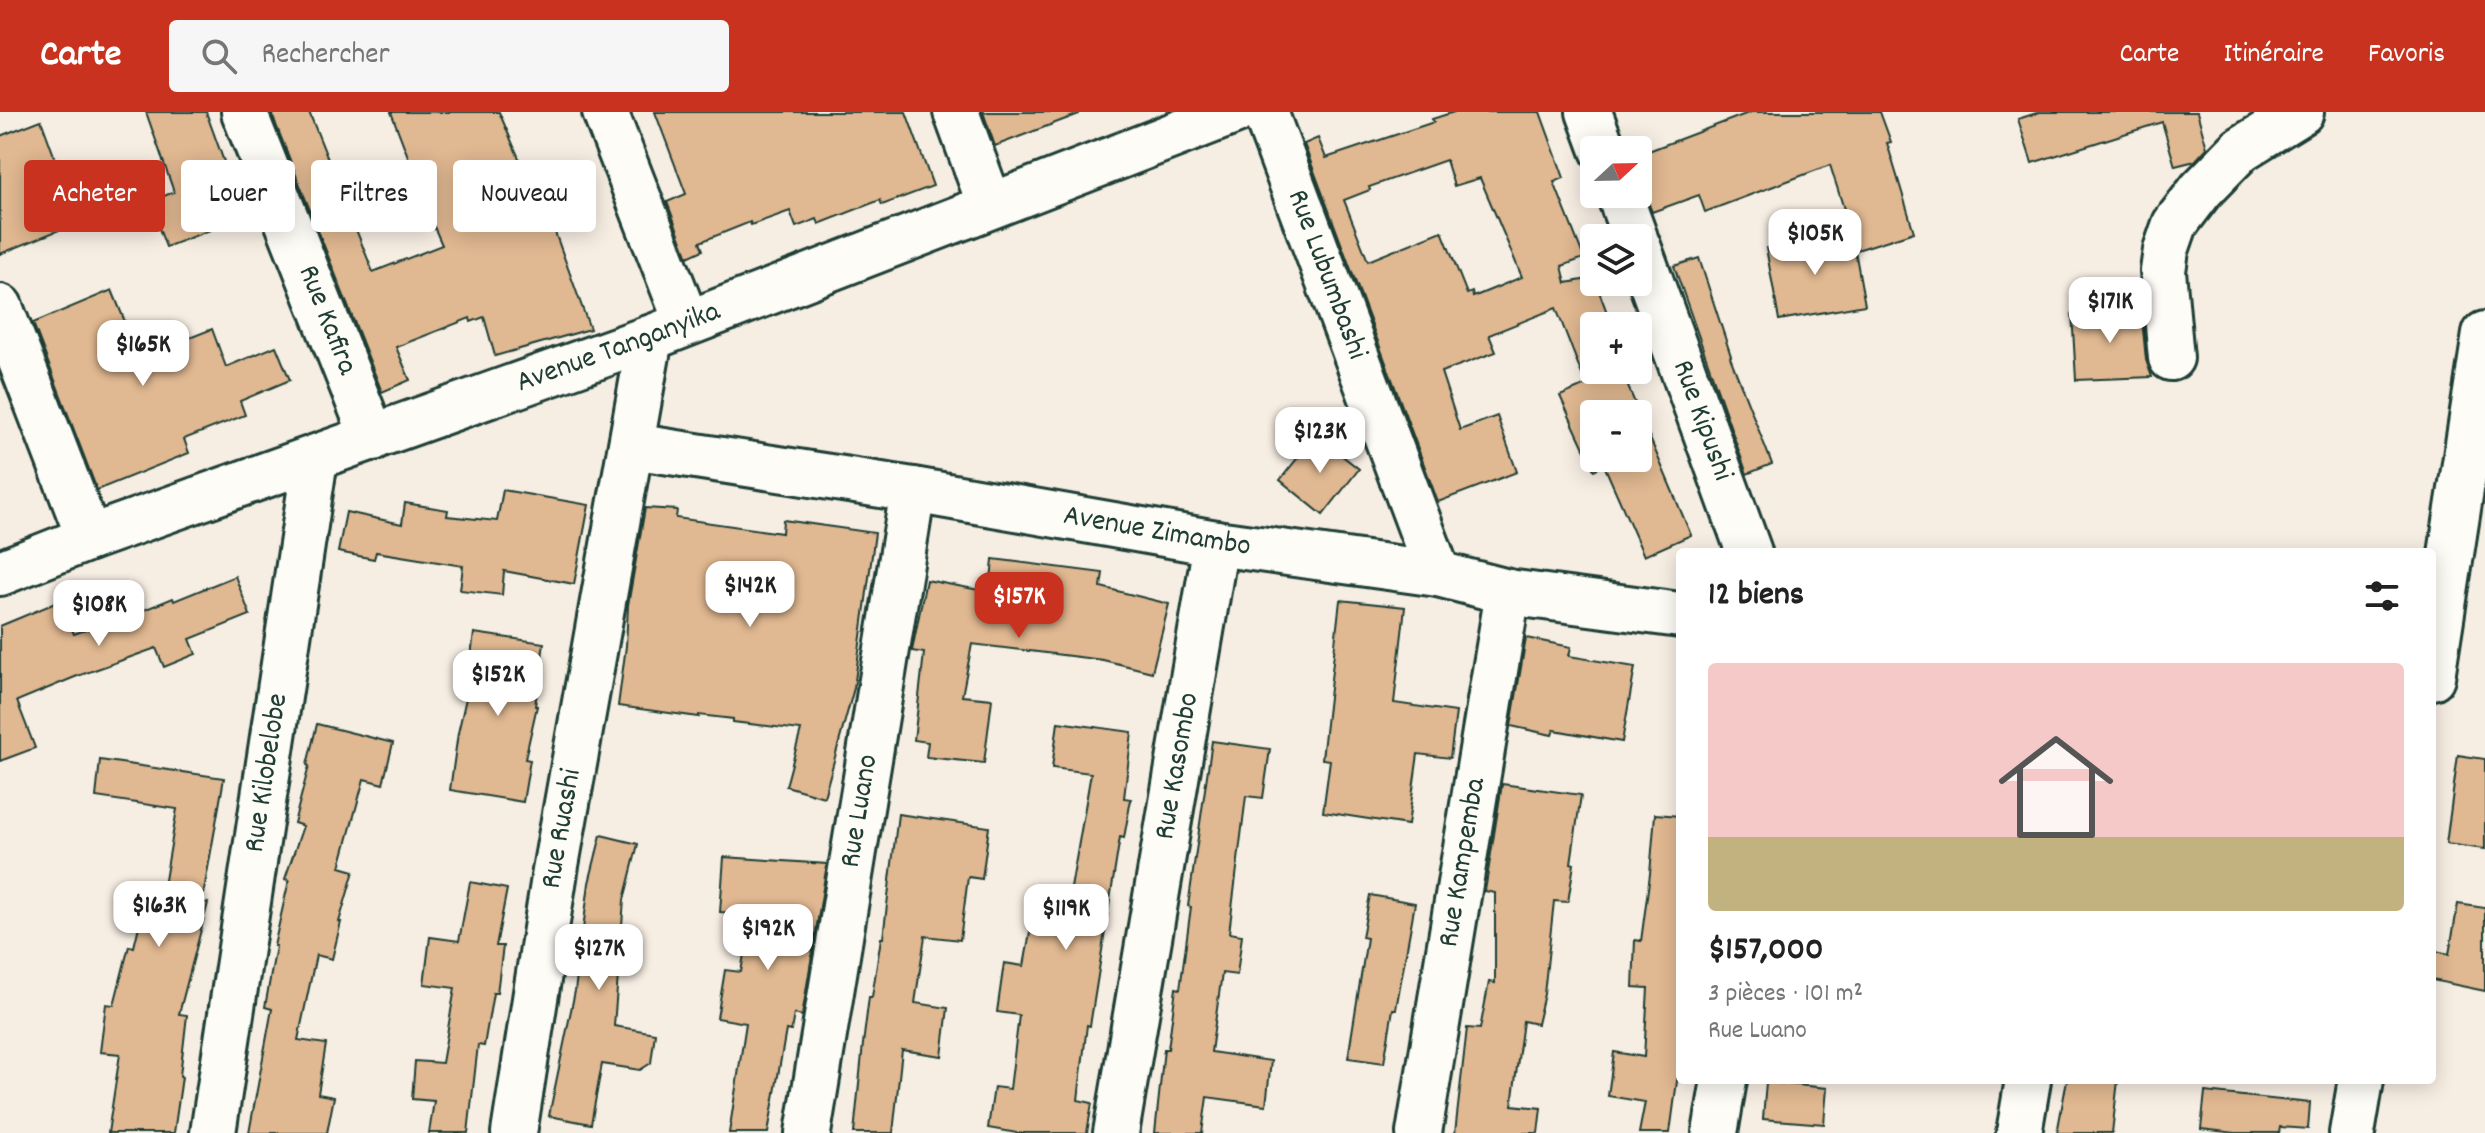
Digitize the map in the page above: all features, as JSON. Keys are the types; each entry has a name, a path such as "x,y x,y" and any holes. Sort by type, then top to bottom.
{"street":[{"name":"Rue Kafira","path":"244,112 373,438"},
{"path":"605,112 668,331"},
{"path":"956,112 990,205"},
{"name":"Avenue Tanganyika","path":"0,573 89,538 668,331 1234,112"},
{"name":"Rue Lubumbashi","path":"1265,112 1438,574"},
{"path":"1589,112 1598,136"},
{"path":"2171,358 2163,271 2175,224 2201,190 2241,149 2301,112"},
{"name":"Rue Kipushi","path":"1652,285 1748,548"},
{"path":"0,307 89,538"},
{"name":"Rue Ruashi","path":"514,1133 556,865 632,446 668,331"},
{"path":"2436,651 2485,334"},
{"name":"Avenue Zimambo","path":"632,446 913,490 1216,543 1438,574 1508,592 1676,614"},
{"name":"Rue Kilobelobe","path":"213,1133 315,459"},
{"name":"Rue Luano","path":"808,1133 913,490"},
{"name":"Rue Kasombo","path":"1116,1133 1216,543"},
{"name":"Rue Kampemba","path":"1419,1133 1508,592"},
{"path":"1715,1133 1723,1084"},
{"path":"2019,1133 2027,1084"},
{"path":"2352,1133 2360,1084"}],"building":[{"path":"146,112 206,112 223,160 181,160 181,232 205,232 166,247 160,232 165,232 165,196 174,192"},
{"path":"271,112 309,112 328,160 311,160 311,213 295,173 295,160 290,160"},
{"path":"391,112 499,112 520,160 453,160 453,232 555,232 590,329 495,356 484,317 471,322 470,318 396,347 410,380 382,392 319,232 357,232 373,272 442,245 436,232 437,160 409,160"},
{"path":"655,112 906,112 933,186 882,205 880,200 819,224 817,219 796,227 790,211 751,225 750,222 700,242 703,250 688,257 667,202 686,194"},
{"path":"983,112 1079,112 1079,114 995,146"},
{"path":"1454,112 1540,112 1564,178 1554,182 1580,248 1580,259 1562,266 1566,283 1580,280 1580,296 1601,296 1607,312 1580,312 1580,370 1556,308 1489,335 1496,352 1441,372 1460,430 1497,416 1517,472 1438,502 1304,144 1318,138 1326,158 1434,122 1432,119","holes":["1446,160 1454,186 1480,178 1522,277 1473,297 1472,292 1467,294 1442,231 1368,261 1344,200 1370,190 1369,187"]},
{"path":"1751,112 1880,112 1891,142 1887,143 1914,232 1857,250 1830,165 1705,212 1699,195 1652,212 1652,150"},
{"path":"2040,112 2197,112 2207,148 2195,161 2175,166 2162,122 2032,163 2018,119"},
{"path":"41,120 56,160 24,160 24,232 54,232 0,254 0,136"},
{"path":"1852,234 1865,305 1779,320 1766,248"},
{"path":"1699,258 1730,357 1772,464 1747,474 1674,266"},
{"path":"112,290 132,339 142,335 149,354 212,329 226,367 276,346 290,380 240,401 245,415 184,439 189,453 97,490 33,323"},
{"path":"2141,309 2146,360 2152,377 2076,380 2072,312"},
{"path":"1627,384 1634,400 1580,400 1580,440 1560,396 1586,385"},
{"path":"1316,435 1359,469 1323,515 1280,480"},
{"path":"1652,443 1691,535 1644,556 1607,472 1652,472"},
{"path":"503,490 589,505 574,584 504,571 502,595 460,590 463,566 376,552 374,559 338,552 346,512 402,524 405,503 448,510 447,516 497,521"},
{"path":"645,508 677,510 676,518 782,533 783,520 875,533 854,688 824,797 786,786 801,730 618,706 628,605"},
{"path":"993,559 1103,573 1101,587 1169,604 1152,672 1103,660 972,644 962,696 992,699 984,763 926,757 928,742 914,740 924,653 912,651 926,580 990,592"},
{"path":"235,576 250,615 190,639 196,654 164,667 156,648 17,701 35,748 0,761 0,626 60,601 74,634 117,621 173,598 174,601"},
{"path":"1340,600 1405,607 1394,703 1456,712 1450,758 1418,754 1408,825 1323,812 1330,760 1322,759"},
{"path":"474,633 544,643 537,706 525,759 530,760 523,802 450,790 458,733 472,672 469,671"},
{"path":"1526,638 1571,647 1569,656 1635,667 1622,742 1554,730 1552,735 1511,726"},
{"path":"1058,722 1132,732 1124,798 1131,799 1124,838 1120,837 1090,1026 1087,1025 1078,1100 1092,1103 1087,1133 1017,1133 988,1128 994,1087 1010,1089 1019,1015 997,1012 1004,963 1024,966 1035,905 1067,911 1091,773 1052,768"},
{"path":"317,724 393,743 383,784 364,779 340,867 354,871 332,959 316,955 298,1040 326,1044 318,1094 334,1097 327,1133 249,1133 272,1009 265,1007 274,946 289,880 285,879 303,826 294,823"},
{"path":"1212,741 1270,749 1263,798 1246,796 1229,933 1242,935 1237,975 1222,973 1211,1052 1271,1061 1266,1105 1207,1097 1202,1133 1155,1133 1164,1049 1168,1049 1176,988 1180,989 1191,907 1188,906"},
{"path":"2458,755 2485,759 2485,849 2446,844"},
{"path":"100,760 224,778 202,902 208,903 179,1014 187,1015 174,1133 108,1133 120,1054 100,1052 106,1004 114,1005 129,946 134,947 148,888 163,892 177,809 96,797"},
{"path":"1502,784 1581,795 1568,902 1554,901 1544,994 1537,1024 1523,1021 1512,1105 1541,1108 1538,1133 1455,1133 1467,1028 1480,1029 1489,982 1495,983 1495,893 1485,891"},
{"path":"898,814 989,827 982,879 968,877 960,940 925,936 915,1003 948,1008 942,1056 902,1050 893,1133 854,1133 869,997 872,997 883,938"},
{"path":"1655,814 1676,816 1677,1084 1670,1133 1639,1133 1645,1102 1608,1096 1614,1052 1644,1057 1648,988 1633,987 1635,940 1641,941"},
{"path":"601,835 638,844 624,900 614,1026 655,1033 651,1063 640,1070 602,1064 591,1124 549,1116 575,991 589,883"},
{"path":"724,857 827,864 802,1016 794,1014 791,1031 786,1030 768,1133 729,1133 746,1023 717,1018 725,970 741,972 751,914 720,912"},
{"path":"470,882 507,889 496,946 503,946 497,993 493,993 484,1046 478,1045 468,1133 429,1133 434,1101 412,1099 415,1061 442,1063 455,988 424,984 430,937 459,941"},
{"path":"1370,895 1415,903 1384,1063 1348,1058 1367,938 1362,937"},
{"path":"2458,904 2485,908 2485,991 2436,981 2436,951 2449,954"},
{"path":"1766,1084 1827,1088 1824,1124 1763,1119"},
{"path":"2066,1084 2118,1084 2112,1133 2057,1133"},
{"path":"2205,1092 2310,1103 2308,1129 2280,1127 2279,1133 2236,1133 2201,1129"}]}
